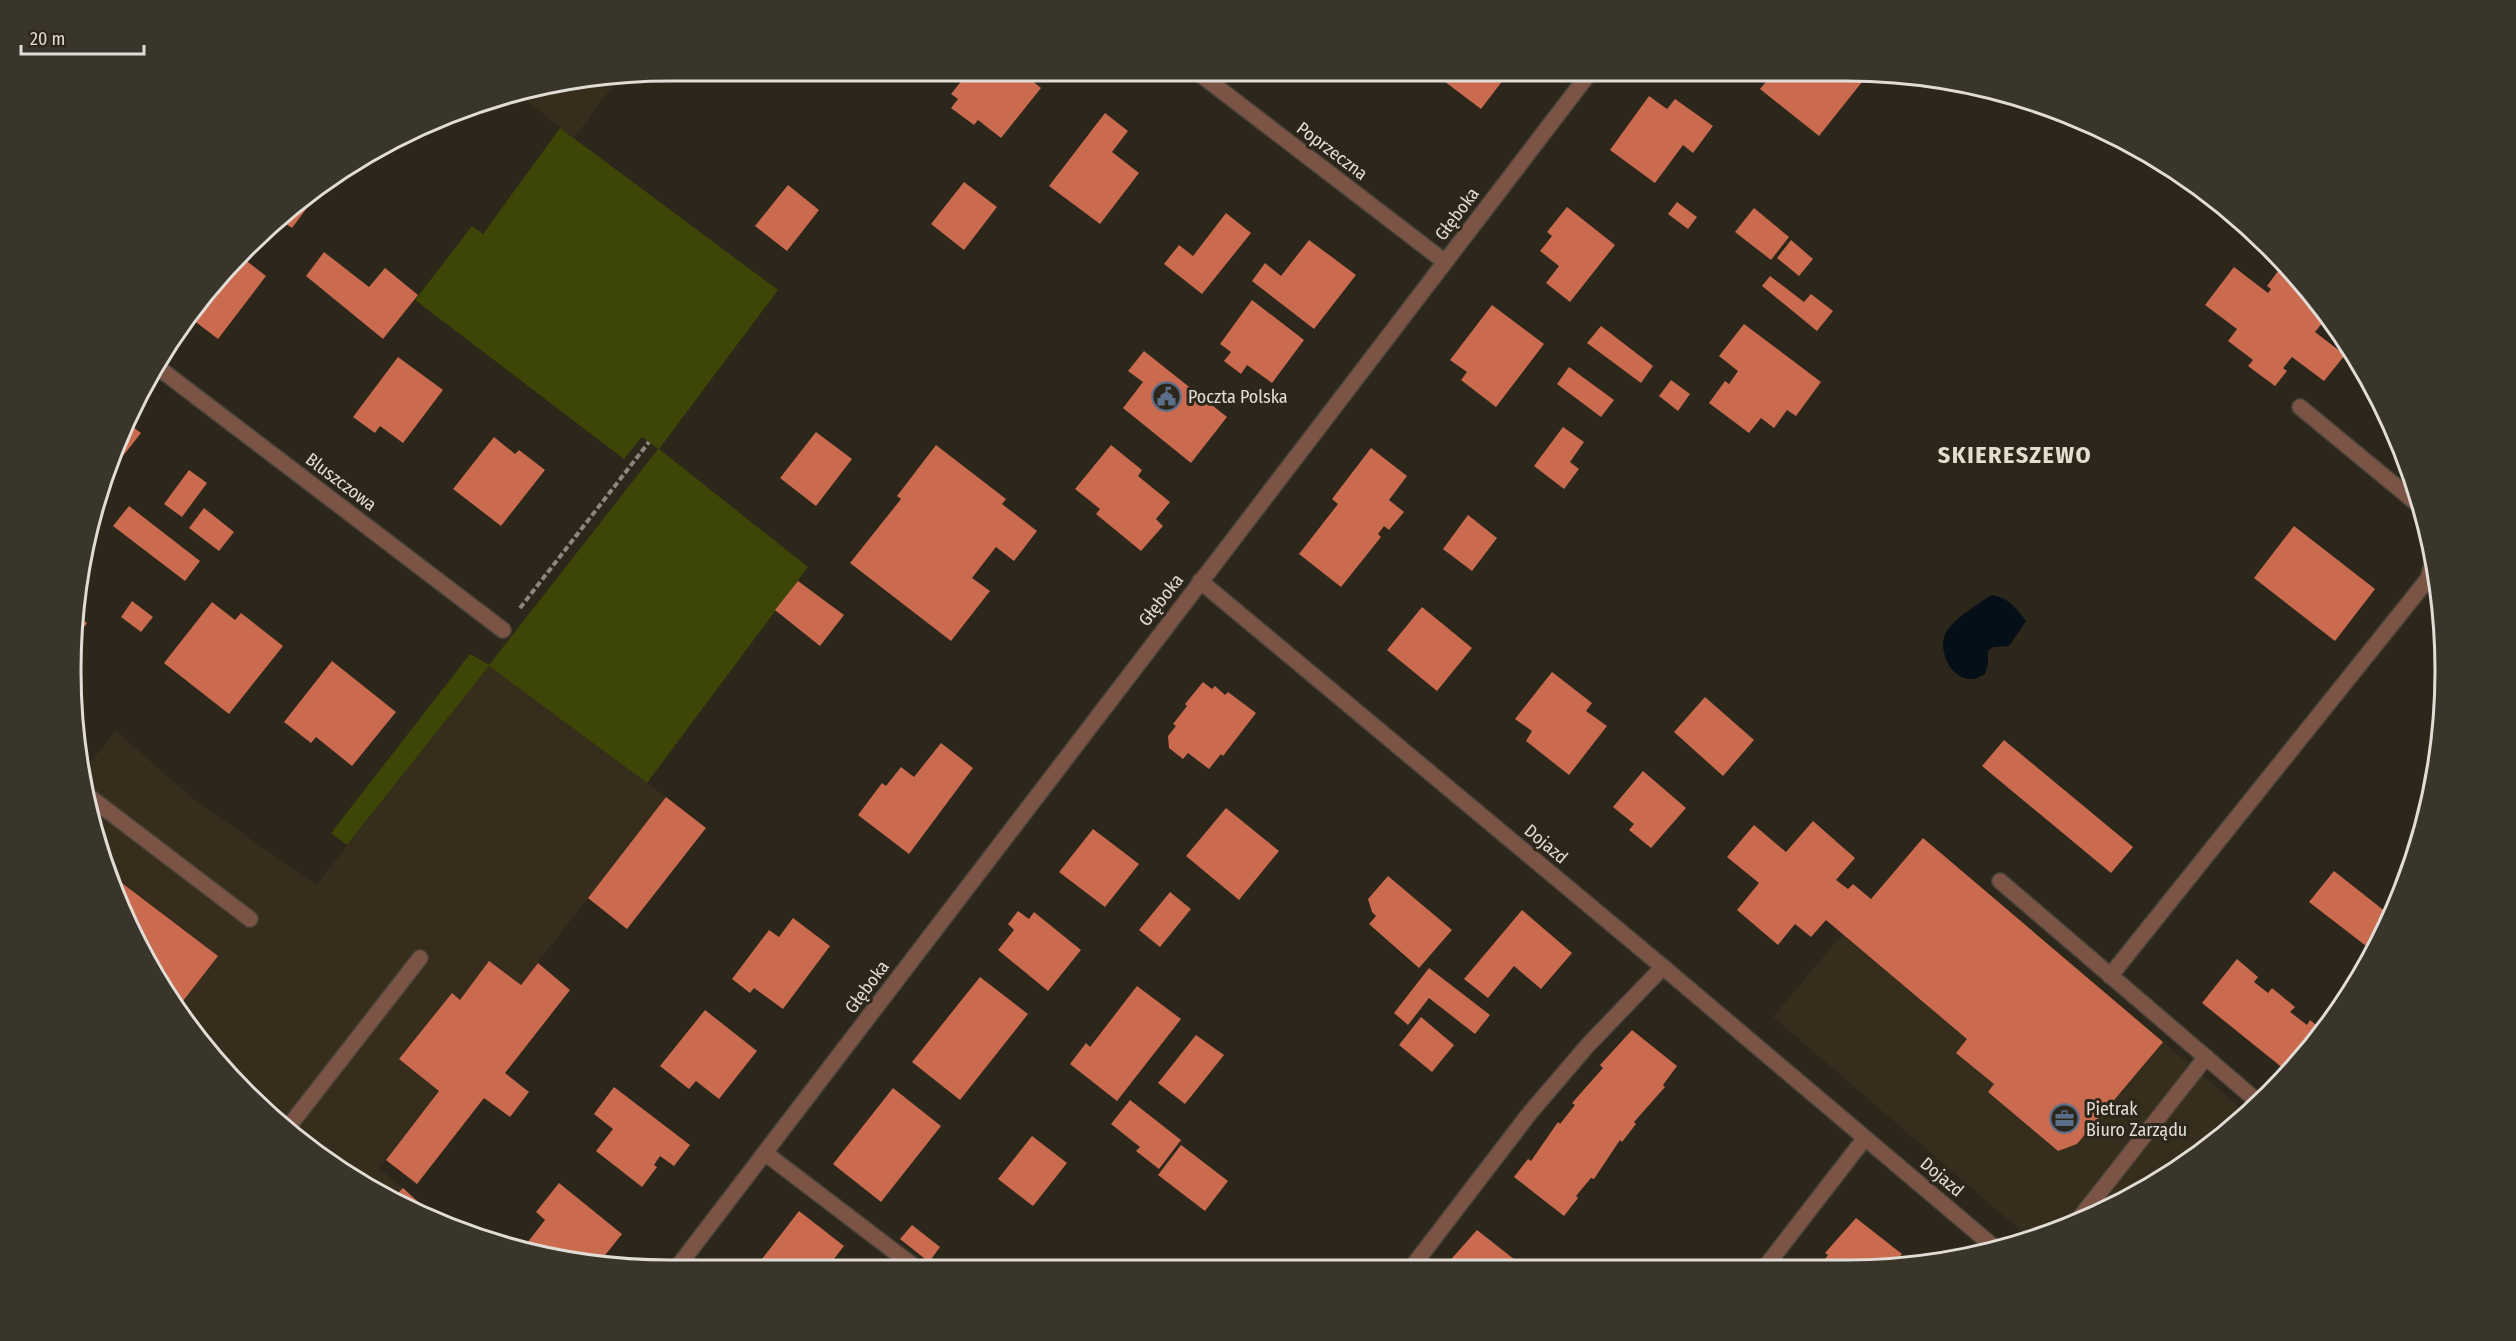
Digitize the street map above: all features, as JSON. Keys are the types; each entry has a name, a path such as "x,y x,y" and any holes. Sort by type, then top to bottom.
{"street":[{"name":"Poprzeczna","path":"1209,81 1445,262"},
{"name":"Głęboka","path":"683,1260 1583,81"},
{"name":"Bluszczowa","path":"163,371 503,630"},
{"path":"2300,407 2409,497"},
{"path":"2110,976 2428,579"},
{"name":"Dojazd","path":"1200,581 1989,1242"},
{"path":"96,802 250,919"},
{"path":"2000,881 2252,1097"},
{"path":"292,1122 420,958"},
{"path":"1417,1260 1529,1114 1588,1045 1663,967"},
{"path":"2088,1207 2206,1057"},
{"path":"1771,1260 1865,1138"},
{"path":"765,1153 905,1260"}],"path":[{"path":"503,630 650,442"}],"shaded area":[{"path":"614,84 574,138 525,99 555,92"},
{"path":"1992,595 2003,598 2011,604 2026,621 2009,646 1993,647 1988,651 1985,674 1974,679 1965,678 1952,670 1948,663 1943,648 1945,634 1973,607"},
{"path":"489,666 666,797 379,1168 422,1205 343,1161 282,1114 227,1059 203,1029 180,998 160,965 126,896 101,823 89,764 116,731 194,799 316,885"},
{"path":"1923,838 2241,1107 2173,1161 2140,1181 2071,1215 2023,1233 1773,1017"}],"green space":[{"path":"560,128 778,290 659,449 808,567 647,783 489,666 347,845 331,833 470,654 489,665 658,449 642,437 624,459 415,300 472,226 483,234"}],"building":[{"path":"961,81 1032,81 1041,88 1001,138 978,120 974,125 951,108 958,99 951,94"},
{"path":"1444,81 1502,81 1481,109"},
{"path":"1767,81 1862,81 1819,136 1760,89"},
{"path":"1649,96 1667,109 1675,99 1713,126 1693,153 1683,145 1655,183 1610,150"},
{"path":"1105,113 1128,131 1112,152 1139,173 1100,224 1049,186"},
{"path":"964,182 997,207 964,250 931,224"},
{"path":"788,185 819,210 787,251 755,226"},
{"path":"1677,202 1697,217 1688,229 1668,214"},
{"path":"309,206 292,228 286,224"},
{"path":"1567,207 1615,245 1570,302 1546,283 1559,266 1540,251 1552,236 1547,232"},
{"path":"1754,208 1789,237 1771,260 1735,232"},
{"path":"1226,213 1251,233 1202,294 1164,264 1179,245 1193,256"},
{"path":"1309,240 1356,275 1314,329 1252,281 1265,263 1281,276"},
{"path":"1791,240 1813,259 1799,276 1777,258"},
{"path":"324,252 369,287 385,268 418,295 383,339 306,276"},
{"path":"247,261 266,276 218,339 196,322 227,282"},
{"path":"2234,267 2268,293 2271,289 2267,286 2278,271 2322,324 2315,332 2344,356 2324,381 2292,357 2283,368 2287,371 2275,386 2248,366 2253,360 2228,341 2237,329 2205,305"},
{"path":"1770,276 1804,302 1811,294 1833,311 1817,331 1762,286"},
{"path":"1252,300 1304,340 1272,383 1247,365 1241,374 1224,361 1231,352 1220,344"},
{"path":"1492,305 1544,344 1496,407 1461,380 1467,372 1450,360"},
{"path":"1744,324 1821,382 1796,416 1787,410 1774,428 1761,418 1749,433 1709,403 1725,381 1729,384 1738,371 1719,356"},
{"path":"1601,326 1653,366 1641,383 1587,343"},
{"path":"1144,351 1227,417 1191,463 1123,408 1143,382 1128,371"},
{"path":"398,357 443,390 403,443 380,426 375,433 353,417"},
{"path":"1569,367 1614,400 1601,417 1557,384"},
{"path":"1671,380 1690,394 1678,411 1659,396"},
{"path":"1563,427 1584,442 1570,462 1579,469 1564,489 1534,466"},
{"path":"134,428 141,433 121,459"},
{"path":"816,432 852,459 816,506 780,478"},
{"path":"494,437 515,454 519,450 545,470 501,526 453,489"},
{"path":"936,445 1006,499 1002,504 1037,531 1014,561 996,547 972,578 990,591 951,641 850,563 901,499 897,496"},
{"path":"1111,445 1142,470 1138,476 1170,502 1156,519 1163,526 1141,551 1096,514 1100,509 1075,489"},
{"path":"1371,448 1407,476 1389,500 1404,512 1389,530 1384,526 1378,534 1381,537 1341,587 1299,554 1338,504 1332,499"},
{"path":"189,470 207,483 182,517 164,504"},
{"path":"129,506 200,561 185,581 113,526"},
{"path":"204,508 234,532 219,551 189,528"},
{"path":"1468,515 1497,538 1472,571 1443,549"},
{"path":"2294,526 2375,589 2335,641 2254,578"},
{"path":"798,581 844,615 820,646 775,610"},
{"path":"132,601 153,617 141,632 121,617"},
{"path":"212,602 235,620 241,613 283,646 229,714 164,663"},
{"path":"1422,607 1472,648 1437,691 1387,650"},
{"path":"332,661 396,712 352,766 316,737 311,743 284,722"},
{"path":"1552,672 1592,703 1586,711 1607,726 1569,775 1526,741 1532,731 1515,719"},
{"path":"1203,682 1212,689 1215,686 1225,695 1228,692 1256,713 1223,756 1221,754 1209,769 1188,753 1183,759 1169,748 1168,736 1176,726 1173,724 1187,706 1185,704"},
{"path":"1705,697 1754,740 1723,776 1674,732"},
{"path":"2004,740 2133,847 2111,873 1982,766"},
{"path":"941,743 973,768 909,854 858,815 882,783 886,786 901,767 914,777"},
{"path":"1643,771 1686,808 1651,848 1629,830 1634,824 1613,807"},
{"path":"666,797 706,828 627,929 588,898"},
{"path":"1226,808 1279,851 1239,900 1186,856"},
{"path":"1813,821 1855,858 1836,880 1848,889 1853,884 1871,899 1923,838 2163,1042 2077,1144 2058,1151 1988,1092 1994,1084 1956,1053 1967,1039 1826,920 1811,937 1795,924 1778,945 1737,910 1759,883 1727,857 1754,825 1786,852"},
{"path":"1093,829 1139,864 1105,907 1059,872"},
{"path":"2334,871 2384,910 2366,946 2309,902"},
{"path":"1388,876 1452,930 1419,968 1369,924 1376,916 1372,912 1368,899"},
{"path":"121,882 218,956 183,1002 142,931"},
{"path":"1170,892 1191,909 1160,947 1139,930"},
{"path":"1522,910 1572,953 1541,989 1514,966 1488,998 1464,979"},
{"path":"1018,911 1029,919 1034,912 1081,950 1048,991 998,950 1014,930 1008,924"},
{"path":"793,918 830,946 783,1009 754,988 750,993 732,979 769,930 779,937"},
{"path":"2237,959 2258,977 2254,982 2268,993 2272,988 2295,1007 2290,1012 2307,1025 2310,1020 2316,1025 2281,1067 2202,1003"},
{"path":"489,961 521,985 538,963 570,990 505,1073 529,1092 510,1117 484,1098 417,1184 386,1160 439,1091 399,1059 452,993 460,1000"},
{"path":"1429,968 1490,1015 1475,1034 1429,998 1408,1025 1394,1013"},
{"path":"980,977 1028,1014 960,1100 912,1062"},
{"path":"1137,986 1181,1019 1117,1101 1070,1064 1086,1043 1090,1047"},
{"path":"705,1010 757,1051 719,1099 696,1081 689,1089 660,1066"},
{"path":"1421,1017 1454,1045 1432,1072 1399,1045"},
{"path":"1632,1030 1677,1066 1663,1085 1665,1087 1634,1122 1636,1124 1622,1142 1620,1140 1594,1179 1591,1178 1576,1196 1578,1198 1564,1216 1514,1177 1528,1159 1531,1161 1558,1122 1560,1124 1575,1105 1572,1103 1603,1068 1600,1065"},
{"path":"1196,1035 1224,1055 1185,1104 1158,1083"},
{"path":"614,1087 690,1145 674,1166 660,1156 654,1165 657,1167 642,1187 596,1151 613,1129 594,1114"},
{"path":"893,1088 941,1126 881,1202 833,1164"},
{"path":"1130,1100 1181,1140 1159,1169 1136,1151 1140,1147 1111,1124"},
{"path":"1032,1136 1067,1163 1033,1206 998,1179"},
{"path":"1181,1145 1228,1181 1205,1211 1158,1175"},
{"path":"559,1183 622,1234 604,1256 528,1242 545,1220 536,1212"},
{"path":"403,1188 420,1204 410,1199 398,1193"},
{"path":"799,1211 844,1246 833,1260 761,1260"},
{"path":"1856,1218 1902,1254 1899,1257 1884,1259 1824,1260 1828,1255 1825,1253"},
{"path":"912,1225 940,1247 930,1260 926,1260 900,1239"},
{"path":"1477,1230 1515,1260 1450,1260"}],"place":[{"name":"Poczta Polska","path":"1167,397"},
{"name":"Pietrak Biuro Zarządu","path":"2065,1119"}],"district":[{"name":"SKIERESZEWO","path":"2015,455"}]}
